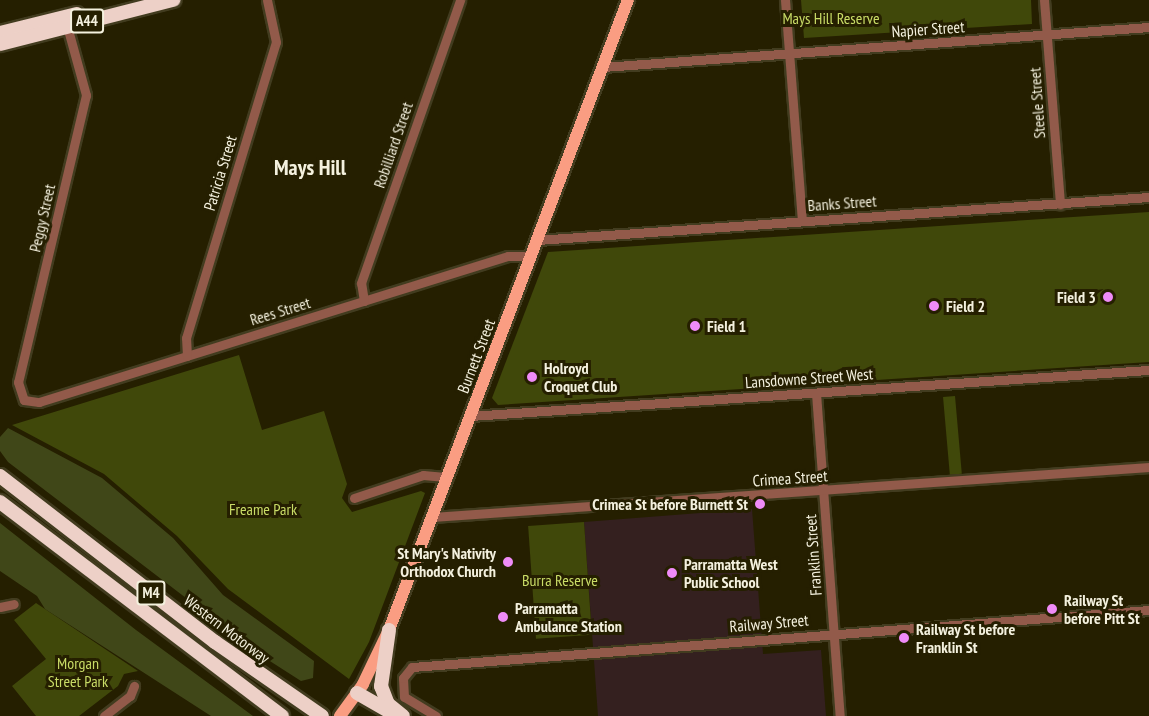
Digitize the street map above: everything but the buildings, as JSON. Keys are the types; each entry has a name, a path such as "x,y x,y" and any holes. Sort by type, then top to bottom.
{"highway":[{"name":"A44","path":"0,33 138,0"},
{"name":"A44","path":"0,44 173,0"},
{"name":"Western Motorway","path":"0,476 215,642 322,716"},
{"name":"M4","path":"0,502 282,716"},
{"path":"389,630 381,686 388,704 403,716"},
{"path":"357,693 397,716"}],"main road":[{"name":"Burnett Street","path":"340,716 357,693 389,630 628,0"}],"street":[{"name":"Patricia Street","path":"187,356 186,338 276,42 267,0"},
{"name":"Robilliard Street","path":"364,301 361,283 460,0"},
{"path":"786,0 802,220"},
{"name":"Steele Street","path":"1044,0 1060,204"},
{"name":"Peggy Street","path":"39,402 24,400 18,382 87,92 67,26"},
{"name":"Napier Street","path":"603,67 1149,27"},
{"name":"Banks Street","path":"537,240 1149,197"},
{"name":"Rees Street","path":"39,402 508,255 531,256"},
{"name":"Lansdowne Street West","path":"470,416 1149,370"},
{"name":"Franklin Street","path":"816,393 840,716"},
{"name":"Crimea Street","path":"432,517 1149,467"},
{"path":"354,498 423,475 448,477"},
{"path":"0,607 14,604"},
{"name":"Railway Street","path":"436,716 408,702 401,683 408,670 424,664 1149,610"},
{"path":"104,716 130,696 134,686"}],"shaded area":[{"name":"Parramatta West Public School","path":"752,509 763,654 821,650 826,716 598,716 584,522"}],"green space":[{"name":"Mays Hill Reserve","path":"801,0 1031,0 1032,24 804,38"},
{"path":"1149,212 1149,362 498,405 492,398 548,252"},
{"name":"Freame Park","path":"239,355 262,430 324,411 347,484 342,498 352,512 421,491 425,493 369,642 349,679 228,589 177,536 104,474 12,425"},
{"path":"955,396 962,474 950,475 943,397"},
{"path":"8,428 102,478 173,538 223,595 314,661 313,678 301,681 262,656 8,462 0,451 0,437"},
{"name":"Burra Reserve","path":"584,522 592,635 536,639 528,526"},
{"path":"0,523 136,630 253,716 211,716 45,609 37,596 0,571"},
{"name":"Morgan Street Park","path":"36,603 138,671 124,674 118,686 79,716 36,716 12,686 46,659 14,620"}],"place":[{"name":"Field 3","path":"1108,297"},
{"name":"Field 2","path":"934,306"},
{"name":"Field 1","path":"695,326"},
{"name":"Holroyd Croquet Club","path":"532,377"},
{"name":"Crimea St before Burnett St","path":"760,504"},
{"name":"St Mary's Nativity Orthodox Church","path":"508,562"},
{"name":"Parramatta West Public School","path":"672,573"},
{"name":"Railway St before Pitt St","path":"1052,609"},
{"name":"Parramatta Ambulance Station","path":"503,617"},
{"name":"Railway St before Franklin St","path":"904,638"}],"district":[{"name":"Mays Hill","path":"310,168"}]}
